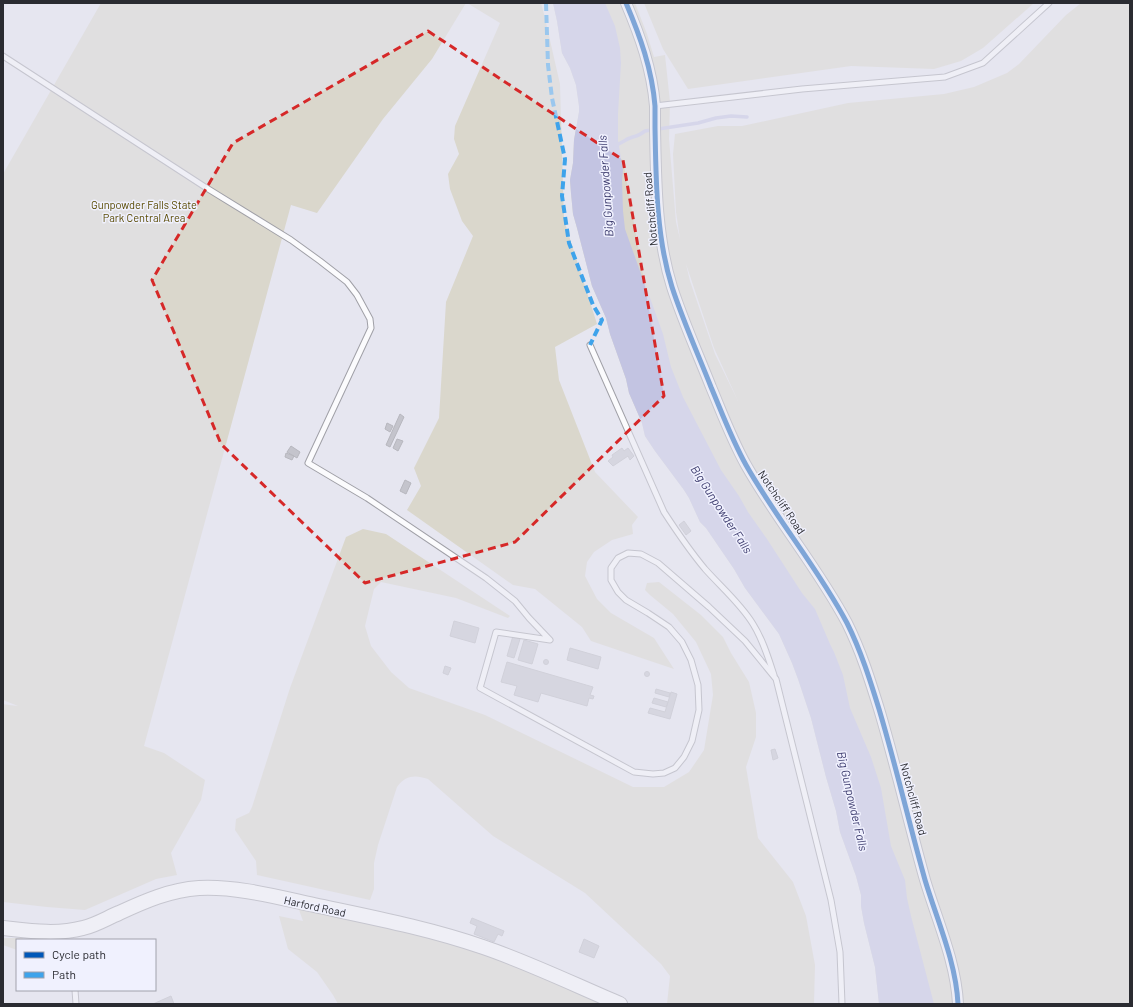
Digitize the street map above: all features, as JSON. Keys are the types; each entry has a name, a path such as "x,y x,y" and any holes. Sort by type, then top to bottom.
{"main road":[{"name":"Harford Road","path":"3,928 71,933 166,894 200,888 233,890 268,895 428,931 457,939 504,955 620,1004"}],"street":[{"name":"Notchcliff Road","path":"626,3 639,35 652,81 655,106 658,210 661,238 672,286 733,439 746,465 823,581 848,625 868,673 887,736 925,880 955,976 958,1004"}],"lane":[{"path":"655,106 802,89 946,77 983,63 1049,3"},
{"path":"3,56 205,187 292,240 347,282 357,295 370,318 371,328 308,463 367,498 486,578 515,601 550,640 496,632 480,688 634,772 653,774 664,773 675,768 684,757 692,741 699,710 698,685 691,660 682,642 668,627 626,600 618,592 611,580 611,568 618,558 628,553 641,554 658,563 704,602 745,641 776,679"},
{"path":"590,345 664,512 705,569 753,624 764,646 776,679 830,900 840,952 842,1004"},
{"path":"75,991 76,1004"}],"highlighted area":[{"path":"428,31 623,160 664,396 515,542 365,583 221,444 152,280 233,143"}],"green space":[{"name":"Gunpowder Falls State Park Central Area","path":"101,3 466,3 432,59 383,119 317,213 291,205 144,746 164,753 205,780 201,800 171,853 177,875 156,879 85,910 3,902 3,704 18,706 3,700 3,174"},
{"path":"467,3 541,3 560,84 564,220 597,324 555,347 559,380 595,472 638,517 632,525 633,534 612,540 594,552 587,562 585,576 597,599 611,613 654,638 674,669 591,641 582,627 535,589 513,585 407,510 421,486 414,468 439,418 446,302 473,236 462,221 450,189 448,174 459,154 454,139 455,126 500,23"},
{"path":"553,3 635,3 654,57 665,55 670,102 669,139 676,222 680,239 676,212 673,154 675,134 718,126 742,126 848,103 944,94 974,87 1007,73 1019,64 1066,15 1081,3 1130,3 1130,1004 879,1004 875,967 864,923 861,895 856,876 840,832 836,811 811,718 792,663 779,634 745,588 706,528 700,522 684,490 645,436 642,423 629,393 626,379 606,318 592,286 573,214 570,180 579,106 576,85 570,68 562,53","holes":["686,264 714,348 738,401 715,354 690,281"]},
{"path":"644,3 1034,3 983,48 961,61 934,69 851,66 688,89 663,49"},
{"path":"363,529 386,534 510,616 508,618 456,598 381,582 374,589 365,626 371,646 391,672 409,688 485,715 633,787 664,787 689,772 704,750 713,695 711,674 696,642 673,614 645,590 647,583 659,582 701,615 723,637 749,682 756,713 756,737 746,767 758,838 793,882 806,916 815,965 814,1004 667,1004 670,976 661,964 585,893 493,836 428,779 415,777 407,778 397,787 378,845 374,863 374,889 370,900 257,875 256,861 235,830 236,819 249,813 252,807 290,688 346,537"},
{"path":"298,907 448,942 505,961 605,1004 338,1004 317,972 288,949 279,916 303,921"},
{"path":"3,938 24,939 16,939 16,950 3,945"}],"water":[{"name":"Big Gunpowder Falls","path":"553,3 605,3 615,26 620,48 621,63 618,140 623,170 623,211 625,229 663,334 671,367 683,397 721,470 802,593 815,609 834,652 843,675 850,708 871,757 881,788 891,846 905,880 911,916 934,1004 879,1004 875,967 864,923 861,895 856,876 840,832 836,811 811,718 792,663 779,634 745,588 706,528 700,522 684,490 645,436 642,423 629,393 626,379 606,318 592,286 573,214 570,180 579,106 576,85 570,68 562,53"}],"building":[{"path":"400,414 404,417 390,447 386,445"},
{"path":"387,423 393,426 390,432 385,429"},
{"path":"397,439 403,441 398,451 393,448"},
{"path":"291,446 300,452 297,458 287,452"},
{"path":"622,448 624,451 628,448 634,456 630,460 628,456 613,466 608,461 613,457 612,455"},
{"path":"286,453 294,456 292,460 285,457"},
{"path":"405,480 411,483 406,494 400,491"},
{"path":"684,521 691,531 686,535 679,525"},
{"path":"454,621 479,628 475,643 450,636"},
{"path":"513,636 520,639 514,658 507,656"},
{"path":"524,640 538,644 532,664 518,660"},
{"path":"570,648 601,657 598,669 567,660"},
{"path":"544,660 548,660 548,664 544,664"},
{"path":"507,662 593,687 590,695 594,696 593,699 589,698 587,706 541,693 538,702 514,695 517,686 501,682"},
{"path":"445,666 451,668 448,675 443,673"},
{"path":"645,672 649,672 649,676 645,676"},
{"path":"656,689 670,693 669,697 655,693"},
{"path":"671,692 677,694 670,719 648,713 650,708 665,712"},
{"path":"654,698 668,702 666,707 652,703"},
{"path":"775,749 778,758 773,760 771,750"},
{"path":"472,918 504,931 502,936 498,934 494,942 474,934 477,926 470,923"},
{"path":"584,939 599,946 594,958 579,952"},
{"path":"171,996 174,1004 153,1004"}],"waterway":[{"name":"Big Gunpowder Falls","path":"615,145 645,131 698,123 716,118 731,116 747,117"}],"marked path":[{"path":"546,3 548,65 552,98 565,159 562,196 569,243 593,305 602,320 590,345"}],"cycle path":[{"path":"626,3 645,53 651,79 655,106 656,167 660,228 672,287 711,387 741,456 758,485 836,603 857,644 879,709 925,880 950,957 954,973 958,1004"}]}
